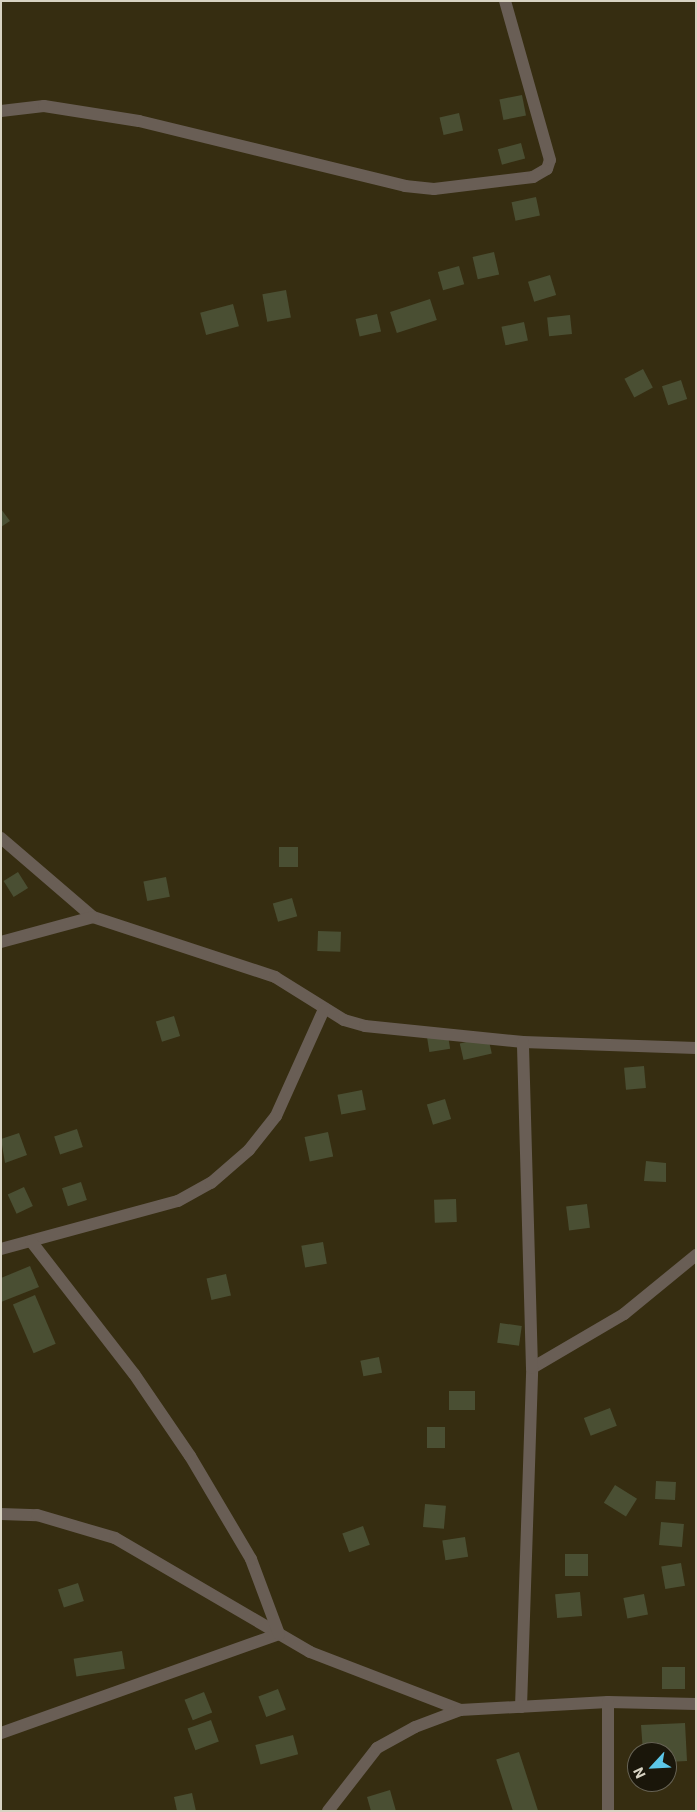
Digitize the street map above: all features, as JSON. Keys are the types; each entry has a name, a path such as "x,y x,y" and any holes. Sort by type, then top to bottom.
{"street":[{"path":"1,110 44,106 138,121 405,186 434,189 533,177 547,168 550,160 505,1"},
{"path":"1,838 93,917 275,977 324,1008 365,1026 523,1042 696,1048"},
{"path":"1,942 93,917"},
{"path":"1,1248 178,1201 211,1183 249,1150 276,1116 324,1008"},
{"path":"521,1707 532,1368 523,1042"},
{"path":"31,1240 134,1374 190,1456 251,1559 279,1634"},
{"path":"532,1368 624,1314 696,1255"},
{"path":"1,1514 37,1515 115,1538 279,1634 367,1677 460,1710"},
{"path":"1,1733 279,1634"},
{"path":"608,1702 608,1811"},
{"path":"328,1811 377,1748 415,1727 460,1710 608,1702 696,1704"}],"building":[{"path":"522,95 526,116 503,120 499,99"},
{"path":"459,113 463,131 444,135 440,117"},
{"path":"521,143 525,158 502,165 498,149"},
{"path":"536,197 540,216 515,221 512,202"},
{"path":"494,252 499,274 478,279 473,257"},
{"path":"459,266 464,284 443,290 438,272"},
{"path":"550,275 556,295 534,302 528,282"},
{"path":"286,290 291,318 267,322 262,294"},
{"path":"430,299 437,320 397,333 390,312"},
{"path":"233,304 239,326 206,335 200,313"},
{"path":"377,314 381,332 360,336 356,319"},
{"path":"570,315 572,334 549,336 547,317"},
{"path":"524,322 528,341 505,345 502,327"},
{"path":"643,369 653,388 634,397 624,379"},
{"path":"681,380 687,399 668,405 662,386"},
{"path":"1,509 10,521 1,527"},
{"path":"279,847 298,847 298,867 279,867"},
{"path":"18,872 28,888 14,897 4,881"},
{"path":"166,877 170,897 147,901 143,881"},
{"path":"292,898 297,916 278,922 273,904"},
{"path":"318,931 341,932 340,952 317,951"},
{"path":"174,1016 180,1036 162,1042 156,1022"},
{"path":"447,1029 450,1049 429,1052 426,1032"},
{"path":"488,1037 492,1054 464,1060 460,1044"},
{"path":"644,1066 646,1088 626,1090 624,1068"},
{"path":"362,1090 366,1110 341,1114 337,1095"},
{"path":"445,1099 451,1119 433,1125 427,1105"},
{"path":"77,1129 83,1147 60,1154 54,1136"},
{"path":"328,1132 333,1156 310,1161 305,1137"},
{"path":"19,1133 27,1155 5,1163 1,1139"},
{"path":"646,1161 666,1163 666,1182 644,1181"},
{"path":"81,1182 87,1200 68,1206 62,1188"},
{"path":"24,1187 33,1206 17,1214 8,1195"},
{"path":"456,1199 457,1222 435,1223 434,1200"},
{"path":"587,1204 590,1228 569,1230 566,1207"},
{"path":"323,1242 327,1264 305,1267 301,1246"},
{"path":"30,1266 39,1287 1,1302 1,1278"},
{"path":"226,1274 231,1295 211,1300 207,1278"},
{"path":"35,1295 56,1344 34,1353 13,1304"},
{"path":"500,1323 522,1326 519,1346 497,1343"},
{"path":"379,1357 382,1373 363,1376 360,1361"},
{"path":"449,1391 475,1391 475,1410 449,1410"},
{"path":"610,1408 617,1426 591,1436 584,1418"},
{"path":"427,1427 445,1427 445,1448 427,1448"},
{"path":"656,1481 676,1482 675,1500 655,1499"},
{"path":"615,1485 637,1499 626,1517 604,1503"},
{"path":"425,1504 446,1506 444,1529 423,1527"},
{"path":"661,1522 684,1524 682,1547 659,1545"},
{"path":"363,1526 370,1545 349,1552 342,1534"},
{"path":"465,1537 468,1557 445,1560 442,1541"},
{"path":"565,1554 588,1554 588,1576 565,1576"},
{"path":"681,1563 685,1586 665,1589 661,1566"},
{"path":"78,1583 84,1601 64,1608 58,1589"},
{"path":"580,1592 582,1616 557,1618 555,1594"},
{"path":"644,1594 648,1615 627,1619 623,1598"},
{"path":"122,1651 125,1669 76,1676 74,1659"},
{"path":"662,1667 685,1667 685,1689 662,1689"},
{"path":"278,1689 286,1710 266,1717 258,1697"},
{"path":"204,1692 212,1712 193,1720 185,1700"},
{"path":"211,1720 219,1742 195,1750 188,1729"},
{"path":"685,1723 687,1761 677,1762 677,1742 642,1742 641,1725"},
{"path":"293,1735 298,1754 261,1764 255,1745"},
{"path":"519,1752 538,1811 513,1811 496,1759"},
{"path":"390,1790 396,1811 371,1811 367,1797"},
{"path":"192,1793 196,1811 177,1811 174,1797"}]}
